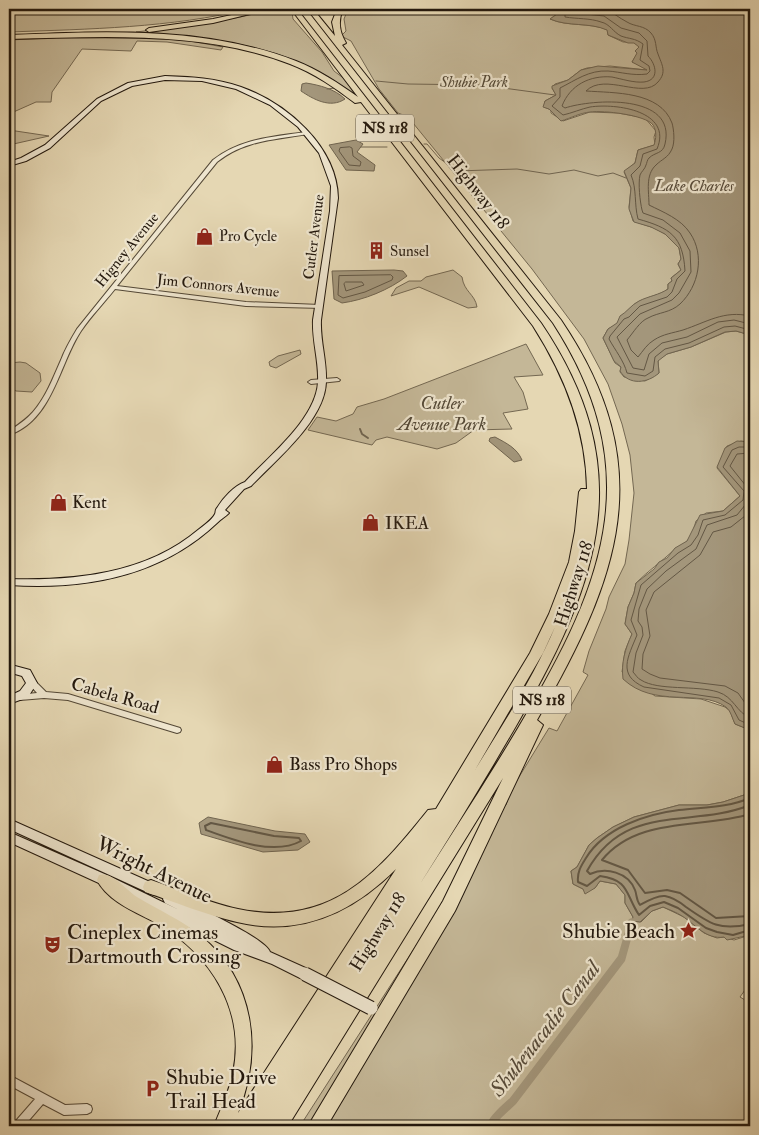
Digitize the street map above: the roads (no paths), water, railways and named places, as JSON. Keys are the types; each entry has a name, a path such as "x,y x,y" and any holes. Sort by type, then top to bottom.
{"highway":[{"path":"9,36 152,28 208,20 260,9"},
{"path":"69,34 173,27 213,21 267,9"},
{"name":"Highway 118","path":"259,1126 467,796 528,693 558,637 581,577 592,515 591,459 580,407 565,370 547,339 294,9"},
{"name":"Highway 118","path":"278,1126 485,796 574,642 593,598 606,553 613,497 610,442 596,392 582,361 567,336 310,9"},
{"path":"340,9 336,17 337,34 370,85"},
{"path":"9,36 124,34 179,38 242,48 289,62 327,79 350,94 380,124 408,158"},
{"path":"240,1126 312,1011 427,836 536,653 555,614 571,575 581,531 585,494 585,459 580,407"},
{"path":"317,1126 377,1011 453,899 512,774 589,622 608,567 616,526 617,478 610,442"},
{"path":"151,887 244,917 288,919 328,910 355,897 379,877 418,833 461,779"},
{"path":"105,880 116,893 153,913 195,941 220,968 231,986 239,1009 242,1026 243,1064 233,1104 223,1126"}],"street":[{"name":"Cutler Avenue","path":"9,164 48,148 99,100 108,94 135,84 167,79 201,79 235,86 286,114 320,150 327,162 335,192 317,332 322,381 318,400 312,412 248,484 248,489 227,512 220,515 201,533 176,550 129,570 65,584 9,582"},
{"name":"Higney Avenue","path":"9,433 26,423 43,405 71,342 89,317 222,155 243,145 306,133"},
{"name":"Jim Connors Avenue","path":"114,287 246,304 320,307"},
{"path":"311,382 337,380"},
{"path":"9,671 26,673 32,683 28,691 12,699"},
{"name":"Cabela Road","path":"32,683 44,695"},
{"name":"Cabela Road","path":"12,699 44,695 68,697 177,730"},
{"name":"Wright Avenue","path":"9,824 151,887 245,938 277,960 377,1011"},
{"name":"Wright Avenue","path":"11,839 105,880 239,946 277,960"},
{"path":"9,1080 64,1110 87,1109"},
{"path":"18,1126 41,1099"}],"water":[{"name":"Lake Charles","path":"559,9 750,9 750,335 736,331 725,332 691,347 667,354 658,361 659,373 644,381 633,381 624,376 620,371 621,367 614,361 603,338 608,329 617,323 620,316 634,304 668,289 668,284 672,281 671,278 681,270 678,264 681,259 679,248 665,234 634,222 629,209 631,188 624,171 635,163 638,150 654,145 656,135 654,127 649,121 642,118 604,112 579,114 561,121 549,109 543,107 545,101 556,95 552,86 568,80 581,70 598,66 647,70 632,62 637,53 635,51 639,47 634,43 628,43 608,35 607,30 600,28 550,19 560,12"},
{"path":"306,83 332,90 345,99 333,103 316,100 301,91 302,84"},
{"path":"356,140 363,144 357,152 375,165 374,171 346,170 329,145"},
{"path":"332,271 403,271 407,276 392,286 367,297 342,303 334,299"},
{"path":"495,437 514,449 522,460 514,462 489,441 490,438"},
{"path":"737,441 750,442 750,730 735,724 728,709 715,702 649,693 636,688 623,679 624,656 632,634 625,624 628,607 636,583 654,569 659,562 667,558 675,548 687,541 700,515 723,511 740,496 717,467 725,448"},
{"path":"750,793 750,935 727,940 724,937 712,936 701,931 687,919 663,907 652,911 640,922 632,921 633,917 625,903 625,895 616,884 600,881 595,888 585,894 583,889 573,884 571,871 577,867 589,845 613,827 634,817 679,805 707,805"},
{"path":"208,817 275,831 305,834 310,842 298,850 263,852 201,834 199,823"}],"waterway":[{"path":"376,81 408,84 481,85 555,95"},
{"path":"327,89 335,88"},
{"path":"424,144 427,144 439,158 457,171 517,169 549,174 574,170 598,176 613,173 626,178"},
{"path":"361,147 387,147"},
{"path":"360,429 362,434 368,438"},
{"name":"Shubenacadie Canal","path":"490,1126 498,1115 513,1101 622,958 632,921"}],"place":[{"name":"Pro Cycle","path":"205,236"},
{"name":"Sunsel","path":"376,251"},
{"name":"Kent","path":"58,502"},
{"name":"IKEA","path":"371,523"},
{"name":"Bass Pro Shops","path":"275,764"},
{"name":"Shubie Beach","path":"689,931"},
{"name":"Cineplex Cinemas Dartmouth Crossing","path":"53,944"},
{"name":"Shubie Drive Trail Head","path":"152,1089"}],"park label":[{"name":"Shubie Park","path":"474,82"},
{"name":"Cutler Avenue Park","path":"442,413"}]}
